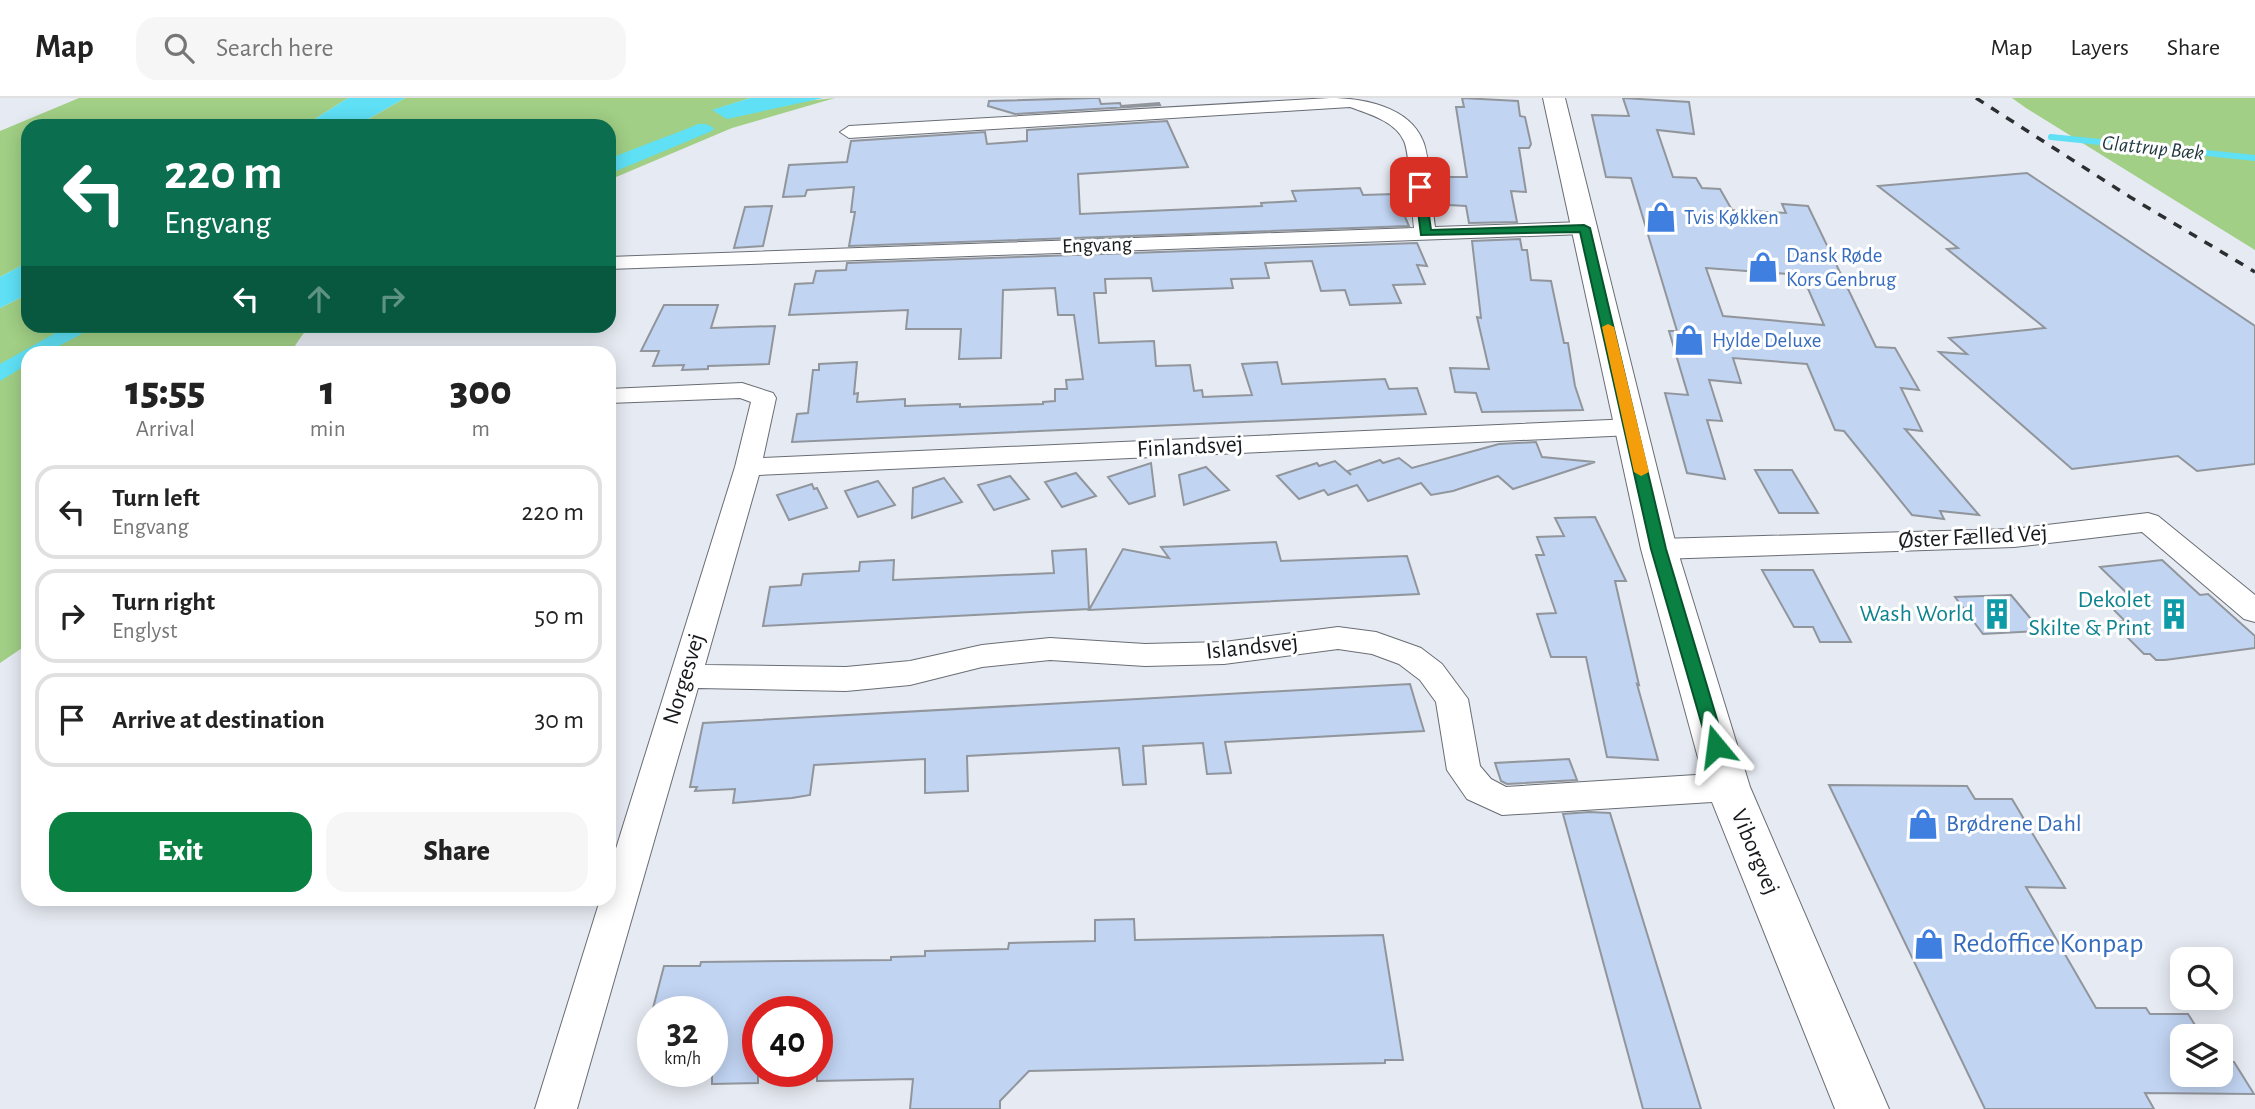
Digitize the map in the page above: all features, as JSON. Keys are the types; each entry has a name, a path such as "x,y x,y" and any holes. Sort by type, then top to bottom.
{"street":[{"name":"Viborgvej","path":"1554,98 1659,549 1728,788 1862,1109"},
{"path":"849,132 1003,114 1346,100 1386,114 1400,124 1414,141 1425,233"},
{"name":"Engvang","path":"616,263 1584,228"},
{"name":"Norgesvej","path":"616,396 742,390 764,398 748,467 616,904"},
{"name":"Finlandsvej","path":"748,467 1632,427"},
{"name":"Øster Fælled Vej","path":"1659,549 2014,538 2148,522 2255,611"},
{"name":"Islandsvej","path":"684,676 846,679 910,673 982,656 1050,649 1145,654 1224,653 1338,638 1376,643 1410,656 1430,672 1452,699 1464,770 1479,789 1502,801 1728,788"},
{"name":"Norgesvej","path":"555,1109 615,906"}],"green space":[{"path":"79,98 348,98 315,119 29,119"},
{"path":"405,98 750,98 713,110 835,98 732,128 616,177 616,119 368,119"},
{"path":"2012,98 2255,98 2255,250 2026,108"},
{"path":"21,122 21,266 0,277 0,131"},
{"path":"21,298 21,333 304,333 295,346 21,346 21,649 0,663 0,308"}],"water":[{"path":"348,98 405,98 368,119 315,119"},
{"path":"750,98 823,98 727,119 712,110"},
{"path":"698,124 714,128 616,171 616,156"},
{"path":"21,266 21,298 0,308 0,277"},
{"path":"55,333 83,333 59,346 32,346"},
{"path":"21,352 21,368 0,381 0,364"}],"building":[{"path":"1099,98 1101,104 1160,105 1015,114 988,106 989,101"},
{"path":"1462,98 1518,101 1520,116 1525,117 1531,144 1529,148 1519,148 1526,192 1511,191 1517,222 1469,223 1466,206 1449,205 1443,177 1467,177 1456,107 1464,107"},
{"path":"1623,98 1689,102 1694,134 1657,130 1673,177 1696,178 1702,188 1720,189 1732,210 1786,213 1782,204 1808,206 1876,347 1895,348 1919,390 1901,388 1922,431 1905,429 1979,515 1940,511 1944,519 1912,515 1844,431 1835,430 1807,364 1733,358 1741,383 1709,380 1722,421 1707,420 1725,479 1687,473 1665,393 1688,395 1669,331 1677,331 1631,178 1606,177 1592,115 1629,116","holes":["1706,268 1802,275 1824,325 1723,316"]},
{"path":"1167,121 1188,167 1078,174 1080,214 1262,206 1261,203 1296,201 1292,191 1360,188 1363,195 1395,194 1409,226 849,246 855,212 851,212 854,187 807,190 805,196 783,197 789,165 847,162 851,141 985,132 987,144 1027,141 1027,130"},
{"path":"2027,173 2255,326 2255,464 2197,471 2178,456 2072,469 1939,352 1967,354 1949,338 2045,328 1947,249 1958,248 1878,186"},
{"path":"772,206 763,246 734,248 745,207"},
{"path":"1520,239 1522,250 1527,250 1531,280 1551,281 1564,343 1568,343 1575,386 1583,410 1482,412 1476,393 1455,392 1450,368 1489,369 1477,317 1481,318 1472,241"},
{"path":"1417,243 1427,266 1417,265 1425,284 1393,285 1401,303 1350,305 1345,290 1321,291 1312,261 1265,263 1269,278 1231,279 1233,288 1153,291 1151,278 1105,279 1106,293 1094,293 1099,343 1154,341 1156,366 1190,365 1194,391 1202,390 1203,397 1252,395 1242,364 1277,362 1282,384 1385,379 1389,389 1417,388 1426,414 792,442 797,414 808,413 813,370 819,370 819,364 857,362 854,394 858,393 857,402 905,399 905,406 1043,404 1055,401 1055,389 1067,389 1066,380 1083,379 1074,315 1058,315 1055,288 1003,290 1001,358 959,359 961,329 906,329 908,310 789,315 795,284 813,283 816,271 846,270 847,263"},
{"path":"664,305 718,305 711,328 775,326 769,364 708,366 708,369 682,370 684,365 653,366 659,351 641,351"},
{"path":"1536,442 1542,457 1595,462 1513,489 1498,476 1453,491 1431,495 1421,483 1368,501 1357,485 1328,495 1324,490 1299,499 1277,476 1317,463 1319,466 1335,461 1351,475 1348,471 1380,460 1383,463 1399,458 1412,468 1499,444"},
{"path":"1151,463 1155,496 1129,504 1108,477"},
{"path":"1206,467 1229,490 1184,505 1179,475"},
{"path":"1755,470 1792,470 1818,513 1779,513"},
{"path":"1076,473 1096,496 1062,507 1045,482"},
{"path":"1010,476 1029,499 994,510 978,485"},
{"path":"944,478 962,502 912,518 913,488"},
{"path":"878,481 895,505 858,517 845,491"},
{"path":"812,484 814,489 817,488 827,508 789,520 777,495"},
{"path":"1595,517 1626,581 1615,581 1639,685 1637,684 1658,760 1607,757 1586,657 1551,657 1537,614 1556,613 1536,555 1544,555 1537,537 1564,536 1555,518"},
{"path":"1276,542 1281,561 1407,556 1419,594 1089,610 1123,549 1169,558 1161,547"},
{"path":"1086,549 1089,609 763,626 770,587 801,585 803,574 859,571 860,562 894,560 893,580 1054,573 1052,551"},
{"name":"Dekolet Skilte & Print","path":"2162,560 2200,595 2208,594 2255,636 2255,648 2165,660 2156,660 2150,654 2144,654 2113,623 2125,621 2110,606 2137,603 2100,567"},
{"path":"1762,570 1813,570 1851,642 1820,642 1813,627 1794,627"},
{"name":"Wash World","path":"2011,595 2041,631 1983,634 1955,597"},
{"path":"1410,684 1424,731 1225,742 1231,773 1207,774 1203,743 1143,746 1146,784 1123,785 1119,748 967,756 968,791 925,793 925,759 814,765 810,795 792,798 733,803 735,789 695,791 697,787 690,787 703,723"},
{"path":"1569,759 1577,780 1507,784 1501,781 1495,763"},
{"path":"1829,785 1967,786 1975,799 2012,799 2065,888 2026,887 2096,1008 2146,1008 2150,1014 2188,1014 2194,1024 2170,1024 2170,1087 2233,1087 2234,1062 2254,1094 2145,1093 2154,1109 1985,1109"},
{"path":"1610,813 1701,1109 1643,1109 1563,814"},
{"path":"1134,919 1135,940 1383,935 1403,1060 1385,1060 1385,1063 1029,1071 1000,1101 1000,1109 910,1109 913,1079 833,1081 833,996 742,996 742,1083 728,1084 728,996 656,996 664,966 700,966 701,962 891,960 891,957 925,956 925,951 1008,949 1009,943 1095,941 1095,920"}],"waterway":[{"name":"Glattrup Bæk","path":"2051,137 2255,158"}],"railway":[{"path":"1976,98 2130,197 2255,272"}],"slow traffic":[{"path":"1608,327 1641,472"}],"place":[{"name":"Tvis Køkken","path":"1661,217"},
{"name":"Dansk Røde Kors Genbrug","path":"1763,267"},
{"name":"Hylde Deluxe","path":"1689,340"},
{"name":"Wash World","path":"1997,614"},
{"name":"Dekolet Skilte & Print","path":"2174,614"},
{"name":"Brødrene Dahl","path":"1923,824"},
{"name":"Redoffice Konpap","path":"1929,944"}],"route":[{"path":"1420,187 1425,233 1584,228 1659,549 1716,746"}]}
